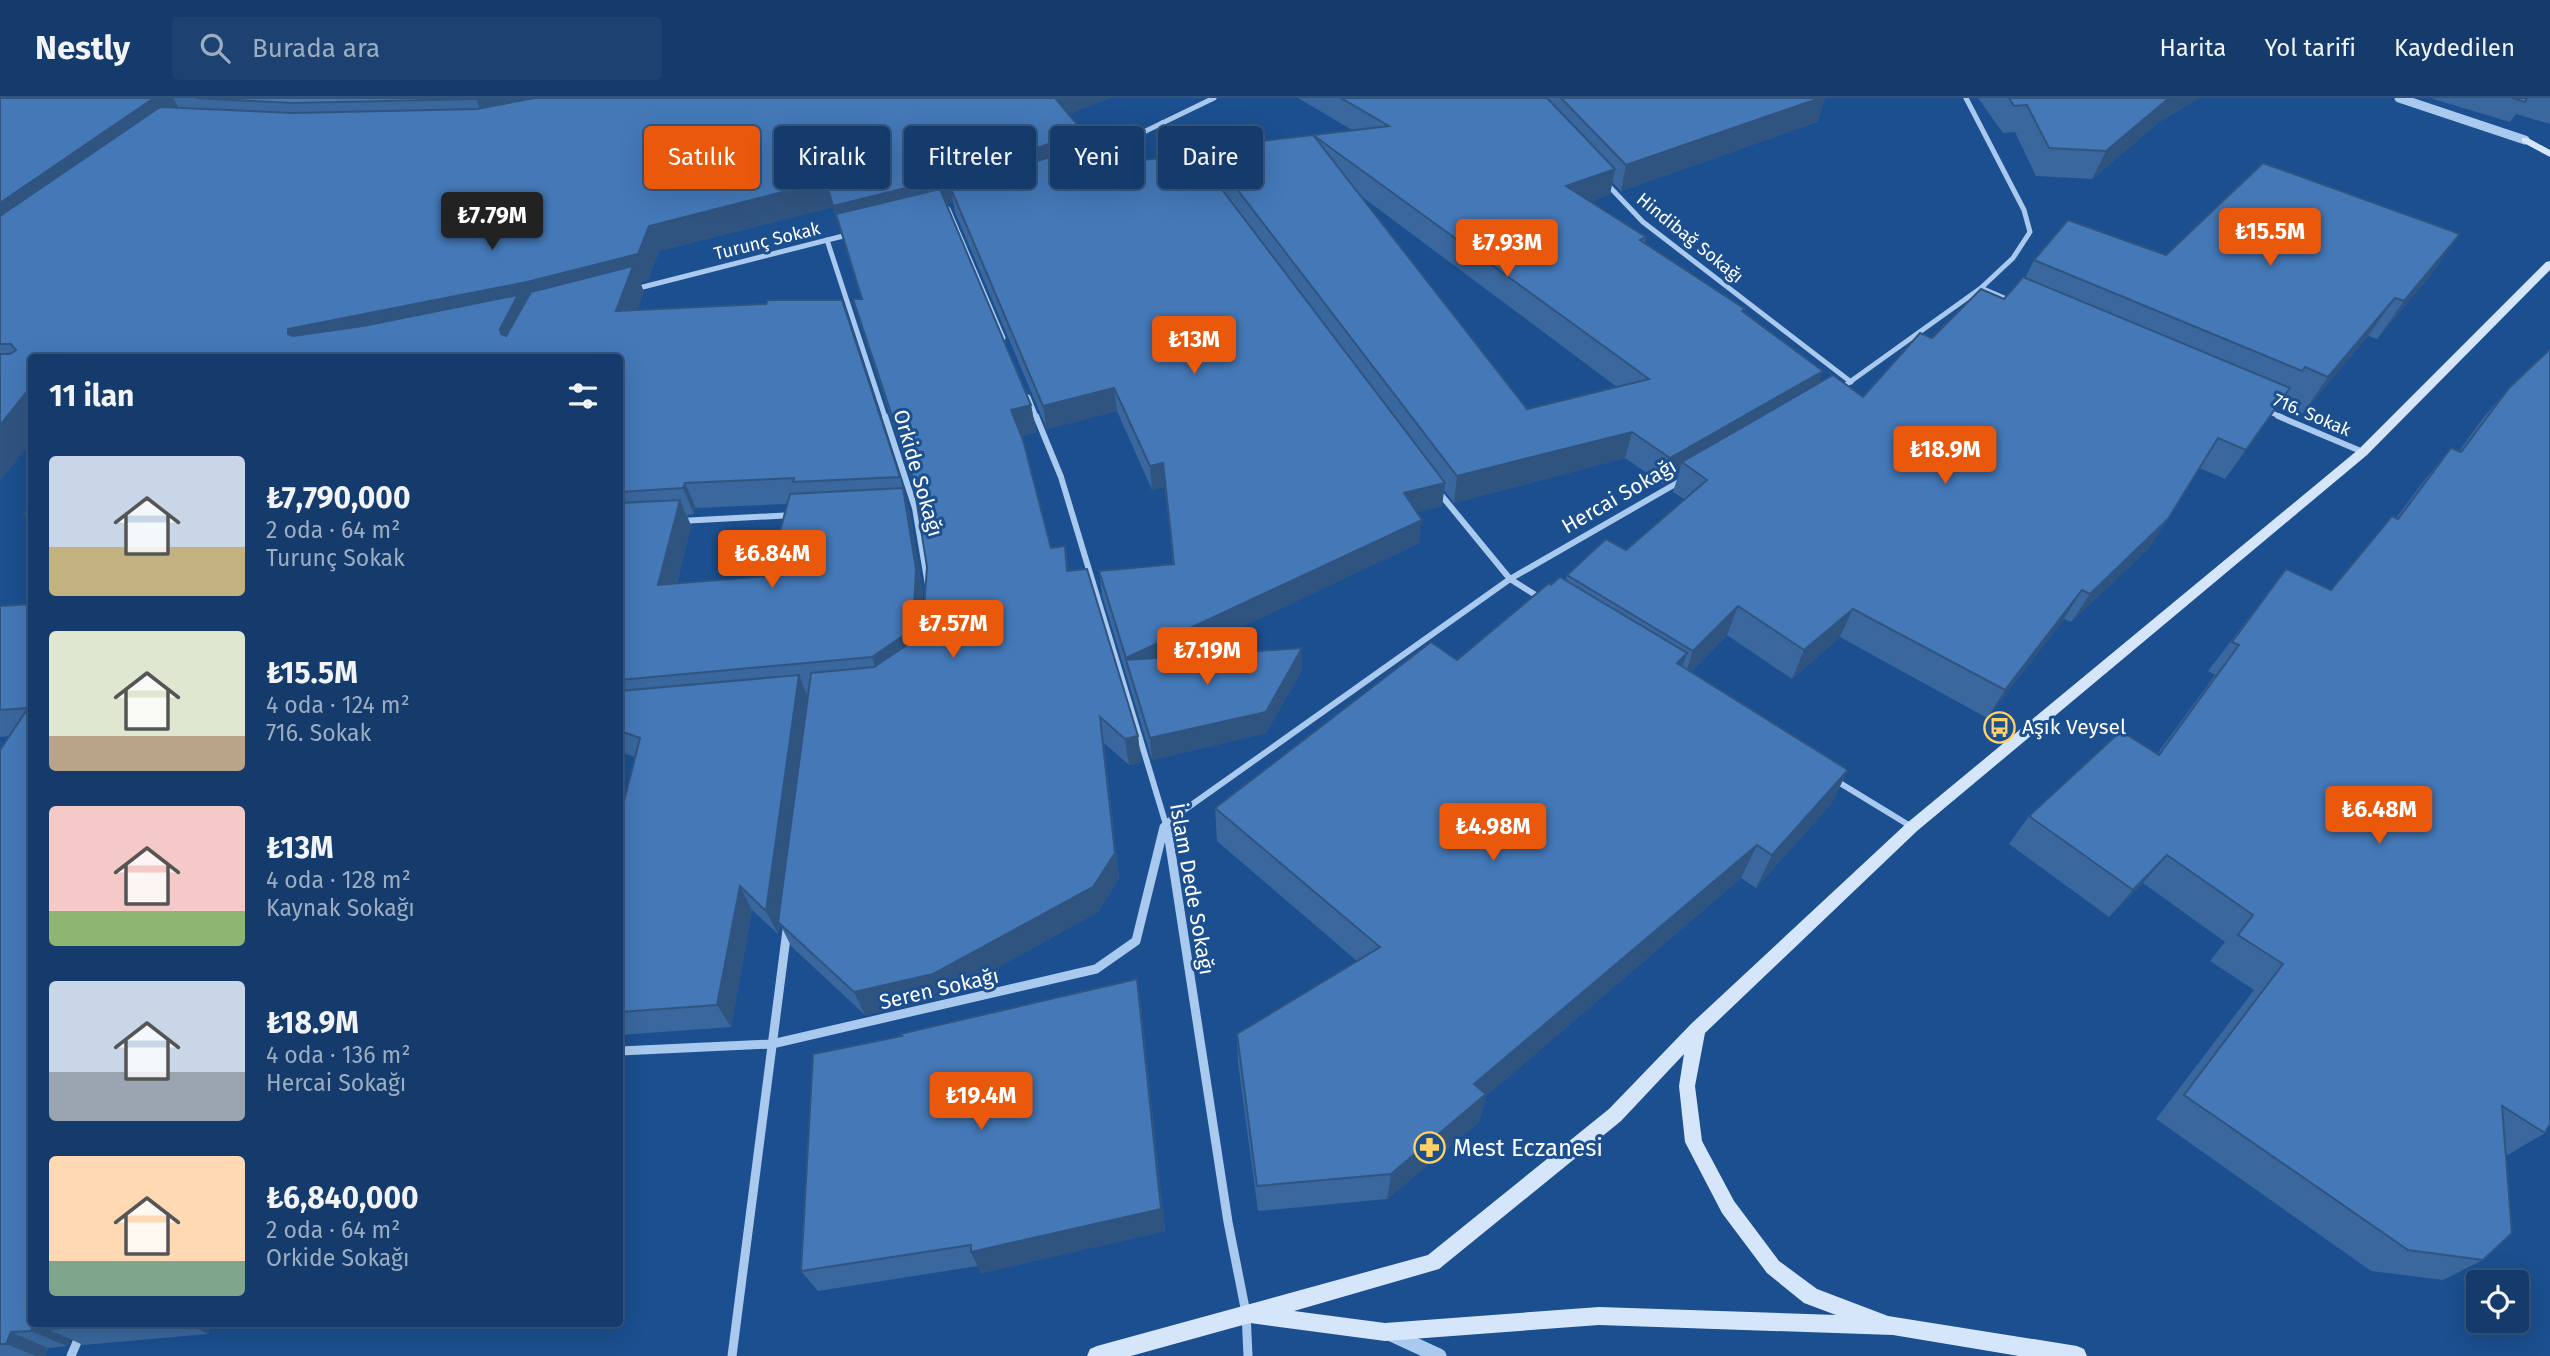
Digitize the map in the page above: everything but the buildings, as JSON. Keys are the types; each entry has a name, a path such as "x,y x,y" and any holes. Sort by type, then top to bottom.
{"main road":[{"path":"2525,140 2550,148"},
{"path":"2525,140 2550,154"},
{"path":"1097,1356 1433,1263 1615,1115 1697,1028 1912,827 2362,452 2550,264"},
{"path":"1697,1028 1688,1086 1693,1142 1728,1208 1773,1267 1811,1296 1893,1326"},
{"path":"1246,1314 1385,1332 1599,1316 1893,1326 2077,1356"}],"street":[{"path":"1144,132 1214,98"},
{"path":"1828,396 1852,382 1981,288 2013,258 2030,232 2024,210 1966,98"},
{"path":"2399,98 2525,140"},
{"name":"Hindibağ Sokağı","path":"1598,174 1643,222 1852,382"},
{"path":"935,213 961,205"},
{"path":"948,209 1008,349"},
{"name":"Turunç Sokak","path":"631,290 854,234"},
{"name":"Orkide Sokağı","path":"827,240 915,508 929,594"},
{"path":"1981,288 2019,304"},
{"name":"İslam Dede Sokağı","path":"1024,387 1061,477 1166,822 1226,1208 1246,1314 1248,1356"},
{"name":"716. Sokak","path":"2261,408 2362,452"},
{"name":"Hercai Sokağı","path":"1166,822 1510,579 1686,477"},
{"path":"1434,486 1510,579 1545,601"},
{"path":"901,509 915,508"},
{"path":"673,521 807,514"},
{"path":"1829,776 1912,827"},
{"name":"Seren Sokağı","path":"623,1051 772,1044 1096,969 1136,942 1166,822"},
{"path":"732,1356 788,923"},
{"path":"71,1356 83,1327"},
{"path":"1385,1332 1438,1356"}],"place":[{"name":"Aşık Veysel","path":"1999,727"},
{"name":"Mest Eczanesi","path":"1430,1148"}]}
